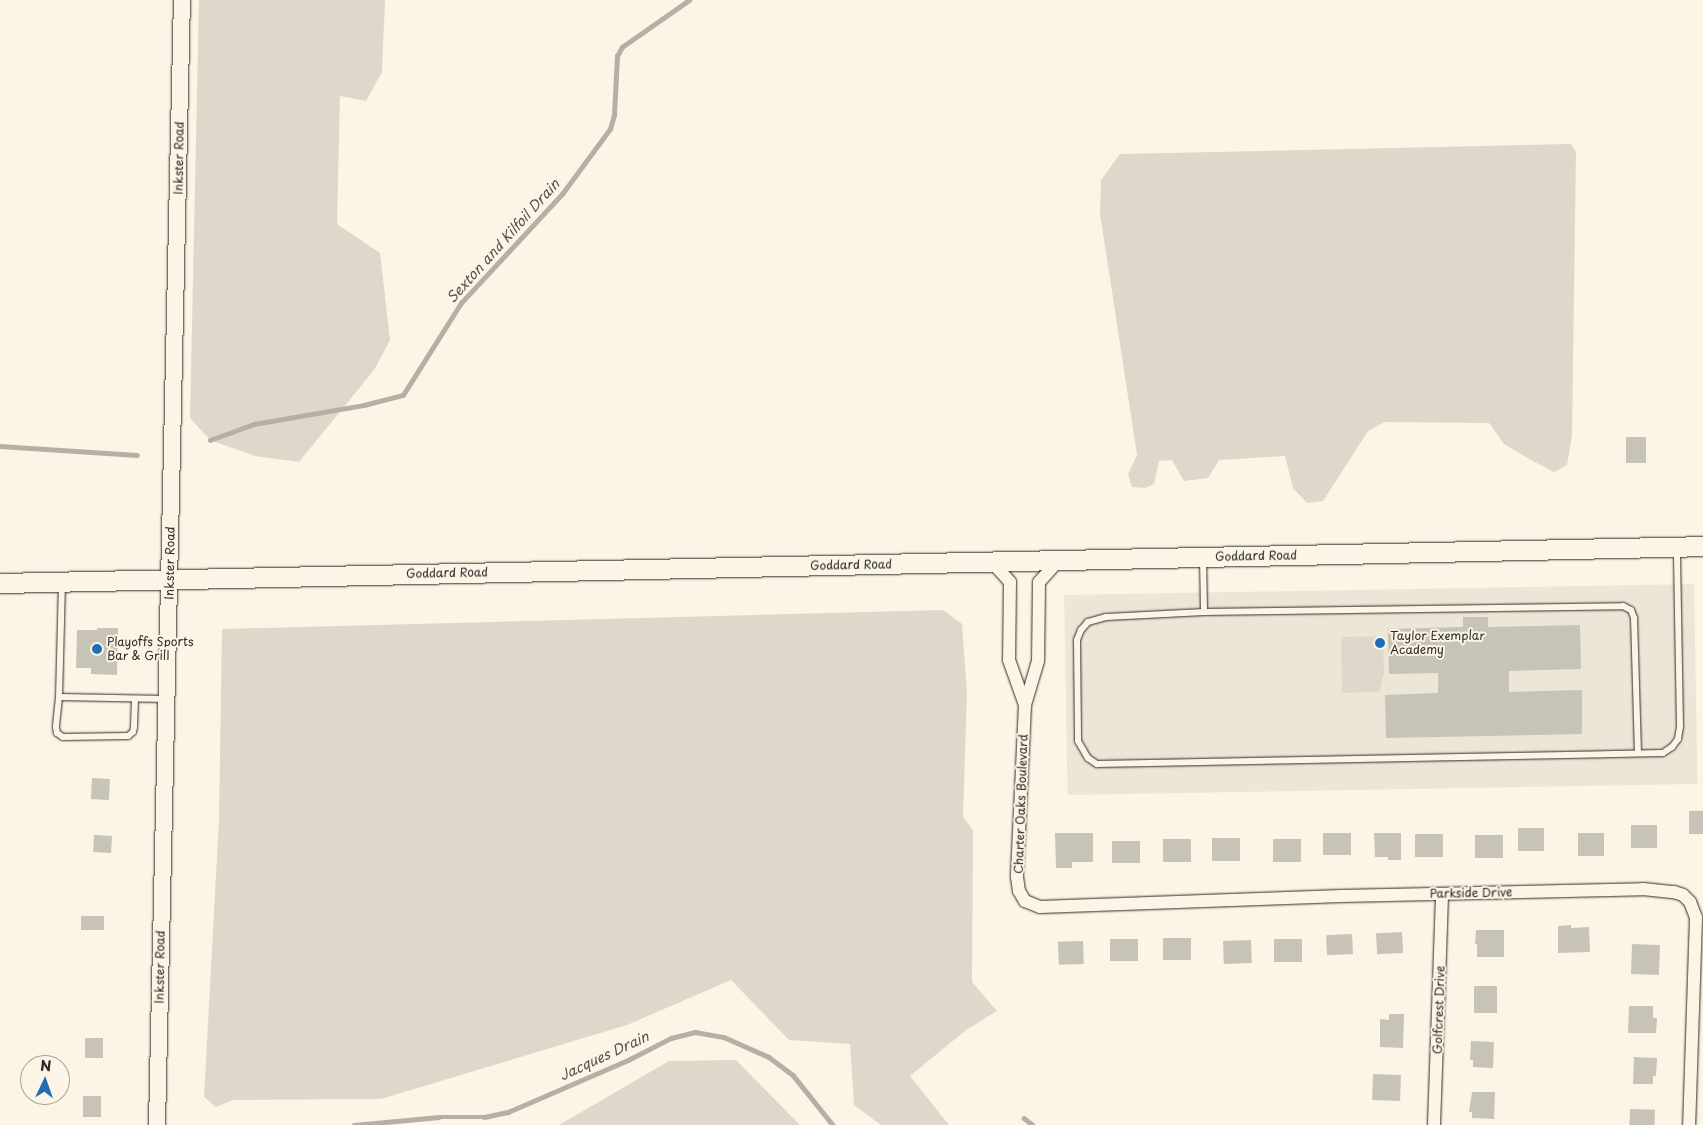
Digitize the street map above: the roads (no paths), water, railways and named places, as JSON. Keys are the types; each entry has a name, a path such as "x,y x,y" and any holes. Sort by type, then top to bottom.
{"main road":[{"name":"Goddard Road","path":"0,583 1703,546"}],"street":[{"name":"Inkster Road","path":"157,1125 182,0"},
{"name":"Charter Oaks Boulevard","path":"1025,901 1019,891 1017,877 1024,705 1038,661 1039,582 1059,560"},
{"name":"Charter Oaks Boulevard","path":"992,562 1010,582 1009,660 1024,705"},
{"name":"Parkside Drive","path":"1025,901 1040,907 1661,889 1683,895 1690,902 1696,918 1689,1125"},
{"name":"Golfcrest Drive","path":"1434,1125 1442,894"}],"lane":[{"path":"1638,753 1634,618 1631,610 1623,606 1204,612 1106,618 1088,622 1081,630 1077,640 1078,741 1088,758 1097,764 1638,753 1663,752 1672,747 1678,739 1680,727 1677,547"},
{"path":"1203,557 1204,612"},
{"path":"62,582 59,697 56,727 58,733 63,737 128,736 133,732 134,727 135,699"},
{"path":"59,697 167,699"}],"waterway":[{"name":"Sexton and Kilfoil Drain","path":"210,440 254,424 364,405 403,395 461,303 562,194 610,129 614,115 617,56 622,47 689,0"},
{"name":"Sexton and Kilfoil Drain","path":"0,446 137,455"},
{"name":"Jacques Drain","path":"354,1125 439,1117 484,1117 508,1112 628,1060 671,1038 695,1032 724,1037 769,1057 793,1075 833,1125"},
{"path":"1024,1118 1033,1125"}],"place":[{"name":"Taylor Exemplar Academy","path":"1380,643"},
{"name":"Playoffs Sports Bar & Grill","path":"97,649"}]}
